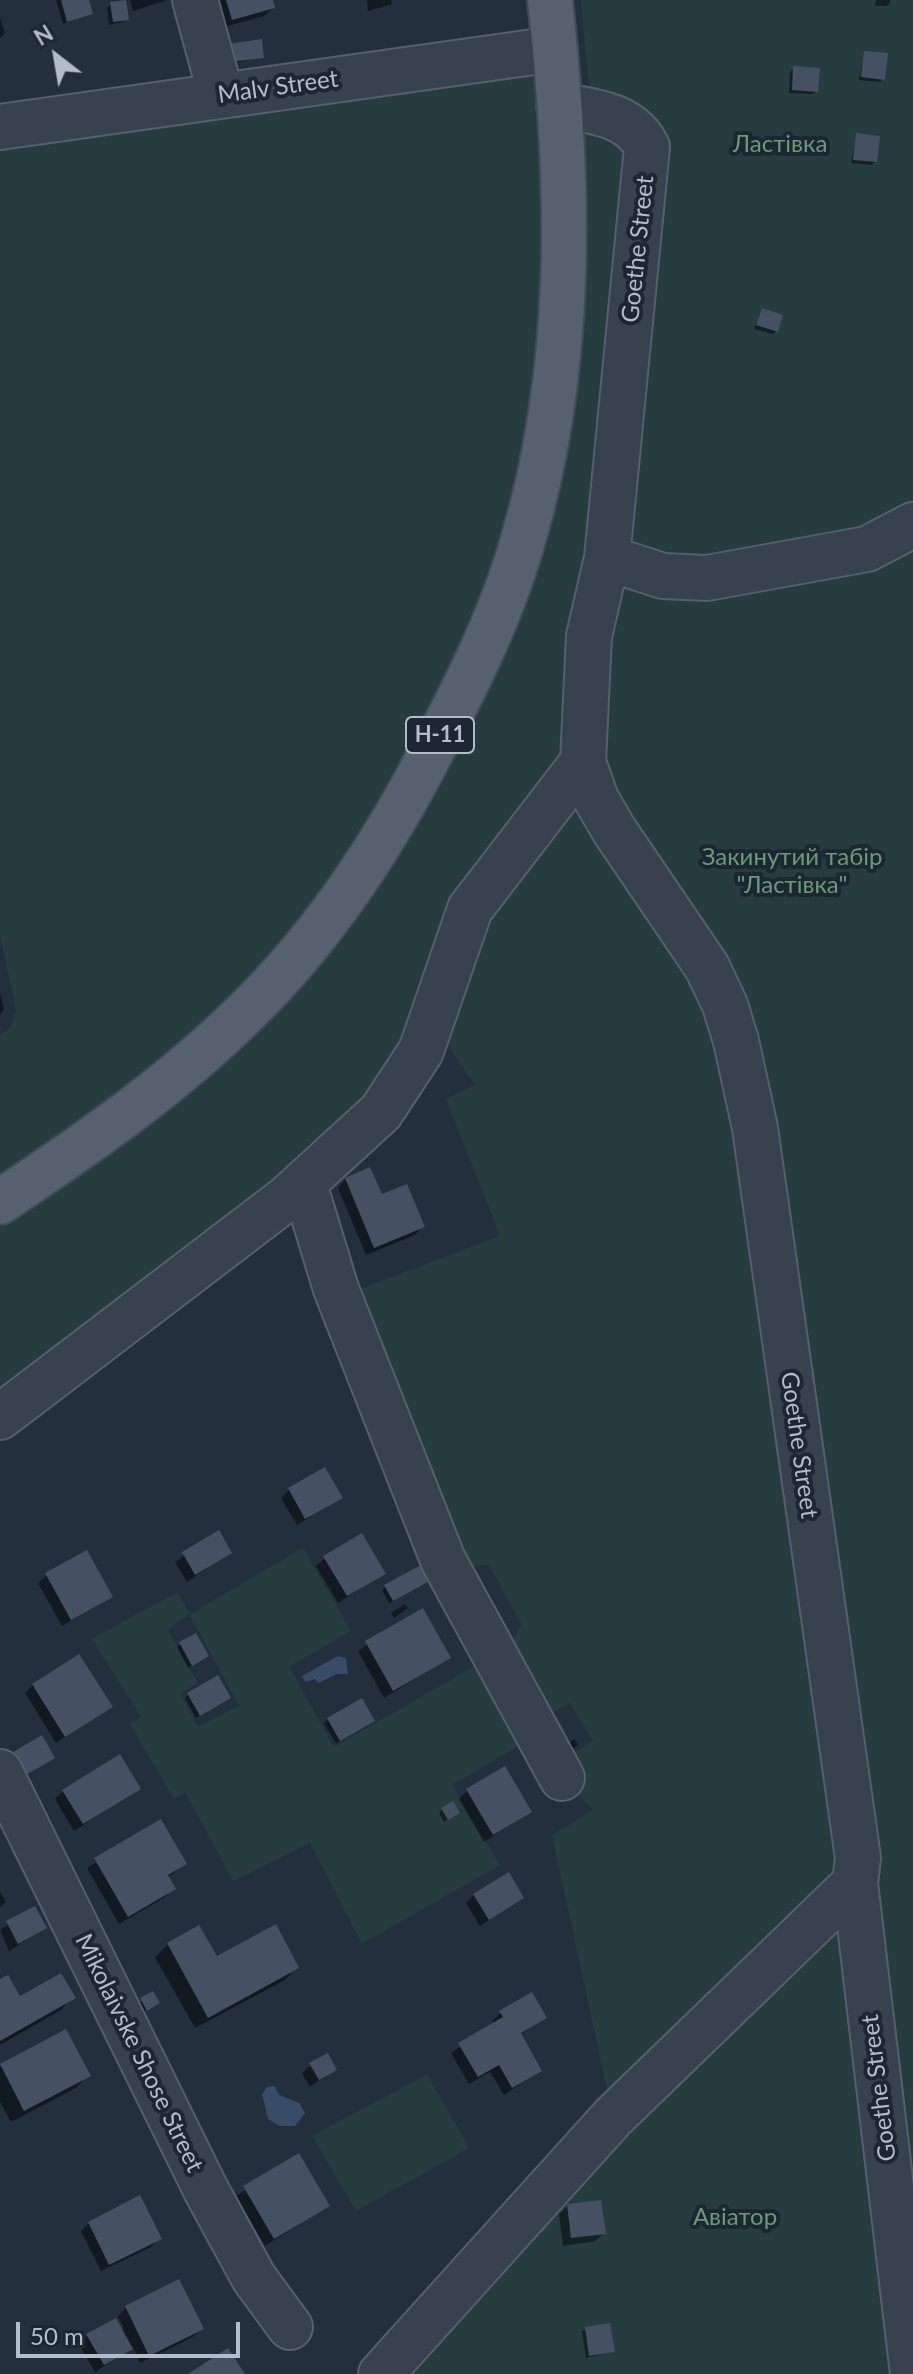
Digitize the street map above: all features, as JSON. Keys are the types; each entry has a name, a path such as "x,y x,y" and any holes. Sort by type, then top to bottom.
{"main road":[{"name":"Н-11","path":"0,1202 156,1094 247,1012 310,942 359,875 410,793 492,628 522,547 551,425 563,327 565,195 550,0"}],"street":[{"path":"195,0 221,95"},
{"name":"Malv Street","path":"0,127 555,49"},
{"name":"Goethe Street","path":"559,105 623,122 640,133 647,147 607,558 589,636 583,762 596,799 614,830 707,967 725,1005 755,1128 858,1858 855,1883 913,2374"},
{"path":"607,558 663,576 707,578 867,549 913,525"},
{"path":"0,1417 304,1184 381,1112 402,1083 432,1023 470,909 583,762"},
{"path":"304,1184 336,1289 443,1560 562,1778"},
{"name":"Mikolaivske Shose Street","path":"0,1772 206,2190 254,2278 290,2327"},
{"path":"381,2374 613,2117 855,1883"}],"green space":[{"path":"581,0 913,0 913,2374 381,2374 613,2117 552,1835 593,1810 562,1778 554,1764 593,1741 570,1703 544,1717 508,1652 521,1624 489,1565 460,1567 355,1291 500,1236 446,1099 475,1085 433,1024 402,1083 0,1417 0,1035 10,1029 16,1010 0,935 0,127 555,49 591,110"},
{"path":"303,1548 351,1631 289,1667 334,1747 485,1660 529,1740 452,1785 500,1865 362,1944 310,1843 233,1881 185,1792 174,1799 130,1724 141,1717 92,1639 177,1592 190,1614","holes":["189,1614 239,1705 198,1727 180,1694 198,1683 168,1630"]},
{"path":"427,2074 469,2148 356,2211 312,2136"}],"water":[{"path":"338,1656 346,1658 348,1674 337,1674 318,1683 315,1679 305,1682 302,1676"},
{"path":"275,2086 279,2095 299,2103 305,2113 295,2126 280,2126 268,2119 262,2094 267,2087"}],"building":[{"path":"61,0 89,0 93,14 67,22"},
{"path":"126,0 129,20 113,22 110,2"},
{"path":"226,0 273,0 275,8 232,20"},
{"path":"262,39 264,58 230,62 228,44"},
{"path":"864,51 888,53 885,80 861,77"},
{"path":"793,66 820,68 818,92 792,90"},
{"path":"856,133 880,136 877,162 853,160"},
{"path":"762,308 783,315 778,332 756,325"},
{"path":"370,1167 382,1194 407,1184 425,1227 374,1248 345,1178"},
{"path":"325,1467 343,1498 305,1519 288,1488"},
{"path":"219,1530 232,1553 195,1575 182,1552"},
{"path":"362,1533 386,1574 347,1596 323,1556"},
{"path":"87,1550 113,1597 71,1620 45,1573"},
{"path":"430,1560 439,1576 393,1601 384,1585"},
{"path":"423,1608 451,1658 393,1691 365,1641"},
{"path":"196,1633 209,1656 192,1666 179,1642"},
{"path":"79,1654 113,1707 65,1737 32,1684"},
{"path":"218,1675 231,1698 200,1716 187,1693"},
{"path":"362,1698 375,1721 340,1741 327,1718"},
{"path":"42,1735 55,1758 23,1777 10,1754"},
{"path":"120,1754 141,1789 83,1824 62,1790"},
{"path":"505,1766 532,1812 493,1835 466,1789"},
{"path":"453,1801 460,1813 448,1820 441,1808"},
{"path":"161,1819 187,1864 168,1875 176,1889 128,1917 94,1858"},
{"path":"509,1872 524,1898 489,1920 473,1894"},
{"path":"35,1906 47,1928 18,1944 6,1921"},
{"path":"276,1924 299,1968 208,2018 167,1943 199,1925 217,1956"},
{"path":"61,1973 76,1998 0,2041 0,1979 8,1975 20,1996"},
{"path":"153,1991 160,2003 147,2011 140,1998"},
{"path":"532,1992 547,2018 521,2033 542,2071 512,2088 499,2065 478,2077 458,2043 503,2017 499,2011"},
{"path":"66,2029 91,2076 24,2111 0,2064"},
{"path":"328,2053 337,2070 319,2080 309,2063"},
{"path":"299,2153 330,2206 274,2239 243,2186"},
{"path":"140,2195 162,2239 109,2265 88,2222"},
{"path":"601,2200 606,2234 571,2238 567,2204"},
{"path":"179,2279 204,2329 149,2356 125,2306"},
{"path":"116,2318 133,2349 104,2365 86,2334"},
{"path":"610,2323 615,2352 589,2356 585,2327"},
{"path":"228,2348 245,2374 188,2374"}],"park label":[{"name":"Ластівка","path":"780,144"},
{"name":"Закинутий табір \"Ластівка\"","path":"792,871"},
{"name":"Авіатор","path":"735,2217"}]}
